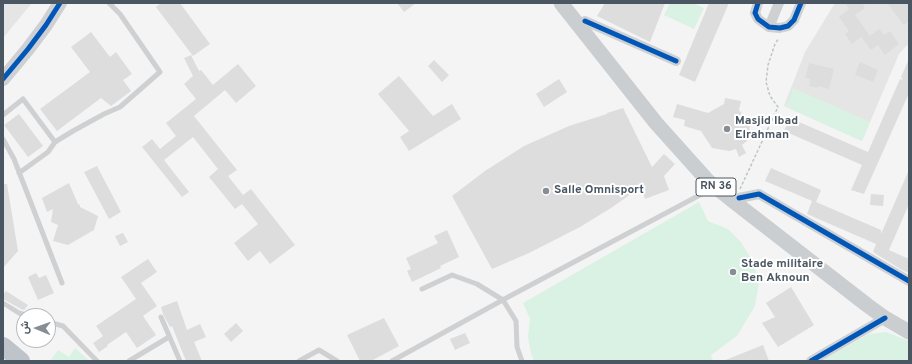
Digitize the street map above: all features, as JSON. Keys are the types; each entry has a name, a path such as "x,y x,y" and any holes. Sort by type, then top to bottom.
{"highway":[{"path":"3,346 21,361"}],"main road":[{"name":"RN 36","path":"561,3 656,123 708,181 884,318 909,332"},
{"name":"RN 36","path":"571,3 651,106 712,175 870,300 909,324"}],"street":[{"path":"3,79 20,59 60,3"},
{"path":"758,3 755,13 758,19 769,27 780,28 788,26 794,20 801,3"},
{"path":"769,27 779,3"},
{"path":"585,21 676,61"},
{"path":"738,197 759,194 909,281"},
{"path":"811,361 884,318"}],"lane":[{"path":"19,173 48,152 55,142 104,114 120,107 160,72 120,14 109,3"},
{"path":"3,115 23,99 55,142"},
{"path":"3,139 14,159 62,283"},
{"path":"392,361 715,187"},
{"path":"422,289 452,275 477,284 503,300 516,320 517,346 522,361"},
{"path":"3,303 16,311"},
{"path":"161,318 180,361"},
{"path":"56,324 64,326 98,361"},
{"path":"129,361 169,337"},
{"path":"299,361 319,350 337,361"}],"path":[{"path":"738,197 778,107 770,96 766,82 768,65 775,44 788,26"}],"shaded area":[{"path":"3,3 32,3 3,38"},
{"path":"835,3 909,3 909,43 899,54 862,141 784,106 805,52"}],"green space":[{"path":"670,3 693,3 704,8 694,29 664,15"},
{"path":"793,88 870,122 862,141 784,106 786,106"},
{"path":"699,202 708,221 728,229 741,242 753,262 759,283 755,306 737,336 711,355 713,361 534,361 531,354 528,337 530,319 523,303"},
{"path":"886,332 909,341 909,361 821,361 869,334"},
{"path":"75,348 90,361 50,361 58,350 69,357"}],"building":[{"path":"161,3 180,3 210,44 193,56 156,7"},
{"path":"397,3 416,3 404,12"},
{"path":"605,3 665,3 650,42 597,16"},
{"path":"709,3 729,3 695,82 679,75"},
{"path":"845,3 862,3 865,8 855,15 870,36 879,29 884,35 890,31 899,44 885,55 878,45 871,50 861,37 852,44 845,34 849,31 839,17 849,9"},
{"path":"887,3 909,3 909,21 904,25"},
{"path":"91,32 110,57 116,52 132,74 123,80 131,91 111,106 101,98 57,131 40,109 90,72 71,47"},
{"path":"191,55 199,71 201,70 213,85 238,64 256,86 236,103 225,90 194,116 237,170 228,176 243,195 251,189 295,245 270,264 260,251 248,261 234,243 258,224 242,204 235,209 209,177 218,169 193,137 164,160 189,192 182,197 142,147 152,139 160,149 176,136 166,123 196,99 184,84 193,76 184,58"},
{"path":"909,59 909,93 864,194 851,190 862,165 784,131 790,118 868,152 900,79 903,80 901,77"},
{"path":"434,60 449,75 442,82 428,66"},
{"path":"860,62 878,70 873,82 855,75"},
{"path":"809,63 834,69 829,89 818,86 818,88 809,86 810,79 805,78"},
{"path":"399,76 433,116 452,104 461,119 409,151 400,137 409,131 378,94"},
{"path":"559,79 567,92 544,107 536,94"},
{"name":"Masjid Ibad Elrahman","path":"725,98 741,101 739,110 750,125 747,141 742,145 746,153 739,157 736,149 729,151 712,148 701,131 684,126 685,120 673,117 677,104 708,113 724,104"},
{"name":"Salle Omnisport","path":"623,108 652,167 664,154 675,164 664,176 669,190 645,199 641,187 580,227 529,253 492,269 452,196 485,171 524,146 569,126"},
{"path":"19,114 43,146 28,157 4,125"},
{"path":"97,166 121,212 109,219 84,172"},
{"path":"771,168 821,190 816,202 881,230 881,234 909,170 909,204 889,250 909,259 909,273 873,252 876,244 807,214 812,201 765,181"},
{"path":"69,183 80,207 98,216 94,230 68,245 53,241 58,225 51,222 53,209 47,212 42,198"},
{"path":"3,184 7,184 18,251 3,268"},
{"path":"871,194 884,195 883,206 870,205"},
{"path":"447,230 459,257 440,266 441,268 412,282 407,271 411,269 406,258 438,243 434,236"},
{"path":"123,233 128,242 120,246 115,236"},
{"path":"148,259 157,272 141,283 157,306 143,316 156,335 137,348 126,332 99,352 93,343 103,336 96,326 136,299 121,277"},
{"path":"36,273 39,278 46,275 54,293 38,300 28,277"},
{"path":"791,287 814,325 778,347 762,323 775,317 766,303"},
{"path":"6,291 28,305 26,308 19,308 3,299 3,295"},
{"path":"177,301 187,330 200,324 206,337 194,342 202,361 186,361 172,326 170,327 163,314 161,307"},
{"path":"384,318 399,346 371,361 360,361 347,335"},
{"path":"236,323 243,331 231,342 224,334"},
{"path":"465,333 470,343 455,350 450,339"},
{"path":"763,345 769,361 723,361"}],"cycle path":[{"path":"3,79 28,49 60,3"},
{"path":"758,3 755,13 758,19 769,27 780,28 788,26 794,20 801,3"},
{"path":"585,21 676,61"},
{"path":"739,198 759,194 909,281"},
{"path":"811,361 885,318"}],"place":[{"name":"Masjid Ibad Elrahman","path":"727,129"},
{"name":"Salle Omnisport","path":"546,191"},
{"name":"Stade militaire Ben Aknoun","path":"733,272"}]}
